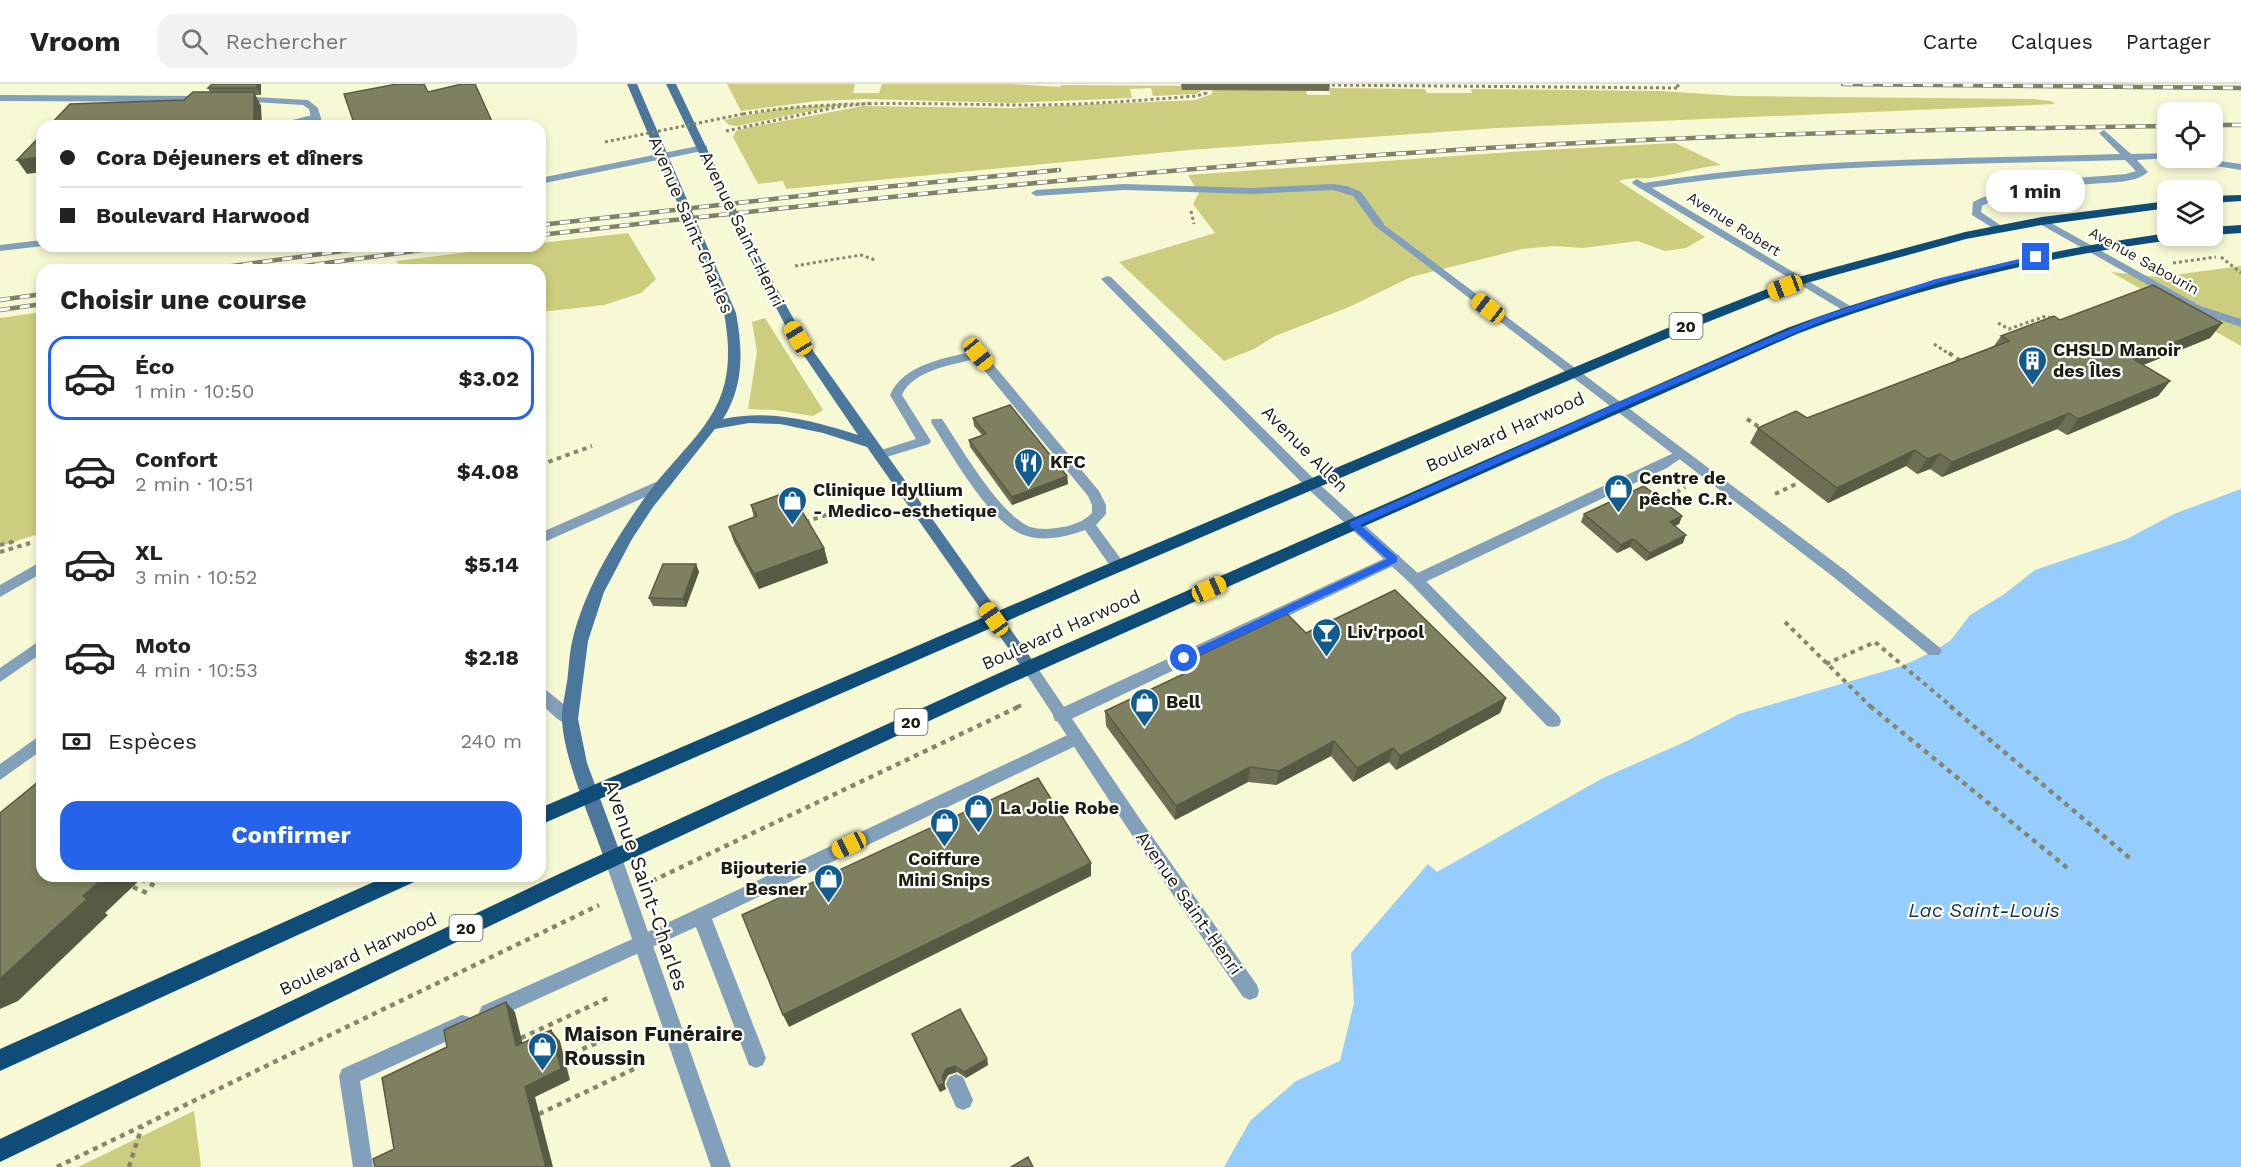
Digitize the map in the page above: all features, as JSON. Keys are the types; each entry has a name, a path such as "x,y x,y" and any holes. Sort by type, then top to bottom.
{"highway":[{"path":"2223,199 2241,198"},
{"name":"Boulevard Harwood","path":"546,815 1118,566 1574,373 1799,281 1921,246 1999,229 2157,205"},
{"path":"2223,230 2241,229"},
{"name":"Boulevard Harwood","path":"0,1151 613,858 1030,668 1618,406 1848,309 1987,267 2157,238"},
{"path":"0,1060 394,882"}],"main road":[{"name":"Avenue Saint-Charles","path":"613,858 579,763 570,719 580,641 610,562 665,483 712,426 727,402 736,369 734,332 726,303 632,84"},
{"name":"Avenue Saint-Henri","path":"671,84 783,313 830,386 1030,668"},
{"path":"712,426 751,419 778,420 820,428 876,449"}],"street":[{"path":"0,98 211,99"},
{"path":"232,99 301,101 311,106 316,120"},
{"path":"1999,229 1976,213 1977,204 2010,192 2127,177 2143,172 2104,133"},
{"path":"546,180 703,148"},
{"path":"2130,157 2157,156"},
{"name":"Avenue Robert","path":"1848,309 1640,184 1839,165 2130,157"},
{"path":"2223,164 2241,167"},
{"path":"1036,193 1124,187 1262,191 1332,187 1347,189 1357,194 1379,224 1841,575 1934,651"},
{"name":"Avenue Sabourin","path":"2042,221 2200,310 2241,322"},
{"path":"0,248 36,244"},
{"name":"Avenue Allen","path":"1107,279 1312,485 1416,580 1554,720"},
{"path":"876,449 924,441 896,395 903,382 914,375 978,354 1094,494 1099,505 1099,514 1088,524 1065,531 1039,534 1012,523 937,422"},
{"path":"1416,580 1662,465 1680,454"},
{"path":"546,535 665,483"},
{"path":"1088,524 1118,566"},
{"path":"1061,716 1394,559"},
{"path":"0,592 36,570"},
{"path":"0,676 36,649"},
{"name":"Avenue Saint-Henri","path":"1030,668 1250,991"},
{"path":"546,699 570,719"},
{"path":"363,1167 349,1077 643,943 1076,738"},
{"path":"0,773 36,746"},
{"name":"Avenue Saint-Charles","path":"613,858 623,894 643,943 722,1167"},
{"path":"700,915 756,1058"}],"path":[{"path":"605,142 743,114 808,104 850,101 1014,106 1202,95 1206,93 1206,84"},
{"path":"1316,85 1679,88 1677,84"},
{"path":"726,130 837,107 889,102"},
{"path":"795,266 861,255 875,260"},
{"path":"2221,256 2241,273"},
{"path":"2166,264 2231,256"},
{"path":"1998,323 2009,329 2046,315 2054,320 2044,323"},
{"path":"1934,344 1970,367"},
{"path":"1747,419 1770,434"},
{"path":"546,463 592,446"},
{"path":"1654,505 1671,498 1688,485"},
{"path":"804,522 832,513"},
{"path":"800,515 810,532"},
{"path":"0,545 12,542 11,547 0,552"},
{"path":"1785,622 1878,714 2071,871"},
{"path":"1826,664 1875,642 2132,860"},
{"path":"697,861 1020,707"},
{"path":"147,882 155,886"},
{"path":"133,887 147,893"},
{"path":"57,1167 582,914"},
{"path":"521,1038 610,997"},
{"path":"564,1057 622,1032"},
{"path":"539,1114 634,1069"},
{"path":"129,1167 142,1126"}],"shaded area":[{"path":"727,84 855,84 853,93 879,93 882,84 1011,84 1060,87 1061,85 1202,86 1202,90 1197,94 1153,96 1151,88 1130,89 1132,98 1012,103 865,99 816,101 741,111"},
{"path":"1213,87 1228,90 1306,88 1307,95 1330,95 1329,88 1425,89 1427,93 1472,93 1471,89 1661,91 1736,96 2033,99 2051,101 2055,104 1497,128 1189,150 786,189 783,181 758,184 733,137 736,131 746,128 863,106 1012,108 1195,100 1212,94"},
{"path":"850,103 737,126 729,125 724,120 778,109"},
{"path":"1675,143 1721,165 1651,178 1619,181 1705,237 1686,248 1665,251 1638,241 1583,248 1554,246 1522,249 1411,277 1349,307 1275,336 1254,349 1224,361 1119,262 1215,233 1193,204 1199,193 1188,175"},
{"path":"628,233 656,279 641,293 604,305 546,311 546,264 399,264 396,261 469,252 546,252 546,242"},
{"path":"2241,266 2241,346 2111,272 2159,277"},
{"path":"36,313 36,535 0,546 0,318"},
{"path":"765,318 823,410 813,416 775,410 748,409 757,352 752,322"},
{"path":"194,1111 201,1167 78,1167"}],"water":[{"name":"Lac Saint-Louis","path":"2241,489 2241,1167 1224,1167 1250,1121 1296,1081 1340,1061 1354,1003 1351,953 1428,864 1437,872 1603,778 1687,741 1739,714 1902,666 1951,640 1970,615 2003,595 2035,570 2127,539 2174,514"}],"building":[{"path":"212,84 257,84 257,88 208,88"},
{"path":"397,84 424,84 428,92 462,84 475,84 491,120 353,120 344,94"},
{"path":"193,92 254,92 254,120 55,120 70,104 184,100"},
{"path":"36,140 36,158 17,160"},
{"name":"CHSLD Manoir des Îles","path":"2153,285 2222,323 2133,359 2170,381 2078,419 2069,413 1952,462 1940,454 1927,459 1915,450 1837,488 1758,428 1796,411 1807,418 2009,341 2001,336 2054,316 2060,320"},
{"path":"1010,405 1067,476 1012,497 969,440 986,434 973,418"},
{"path":"1644,486 1682,516 1670,522 1686,535 1650,553 1633,539 1621,545 1584,514"},
{"path":"790,491 824,548 754,574 729,527 757,516 751,505"},
{"path":"663,564 696,564 683,599 649,598"},
{"path":"1395,590 1506,698 1400,756 1393,748 1357,768 1334,741 1279,771 1250,767 1176,806 1105,711 1192,670 1186,662 1287,614 1306,633"},
{"path":"1038,778 1091,863 783,1015 742,915"},
{"path":"36,784 36,882 99,882 83,896 87,899 0,979 0,813"},
{"path":"506,1002 516,1046 551,1030 561,1069 525,1087 546,1167 375,1167 373,1159 394,1149 382,1078 447,1047 444,1030"},
{"path":"960,1009 987,1059 964,1072 955,1066 946,1069 942,1077 944,1083 938,1086 912,1034"},
{"path":"1028,1157 1033,1167 1011,1167"}],"railway":[{"path":"1843,84 2241,88"},
{"path":"2223,125 2241,125"},
{"path":"546,234 997,187 1340,158 1722,137 2157,126"},
{"path":"546,224 853,190 1059,170"},
{"path":"247,264 336,252"},
{"path":"319,264 408,252"},
{"path":"0,300 36,295"},
{"path":"0,310 36,305"}],"place":[{"name":"CHSLD Manoir des Îles","path":"2032,386"},
{"name":"KFC","path":"1029,488"},
{"name":"Centre de pêche C.R.","path":"1618,514"},
{"name":"Clinique Idyllium - Medico-esthetique","path":"792,526"},
{"name":"Liv'rpool","path":"1326,658"},
{"name":"Bell","path":"1145,728"},
{"name":"La Jolie Robe","path":"979,834"},
{"name":"Coiffure Mini Snips","path":"944,848"},
{"name":"Bijouterie Besner","path":"828,904"},
{"name":"Maison Funéraire Roussin","path":"543,1072"}],"route":[{"path":"1184,658 1394,559 1353,524 1636,398 1822,319 1898,292 1987,267 2036,257"}]}
